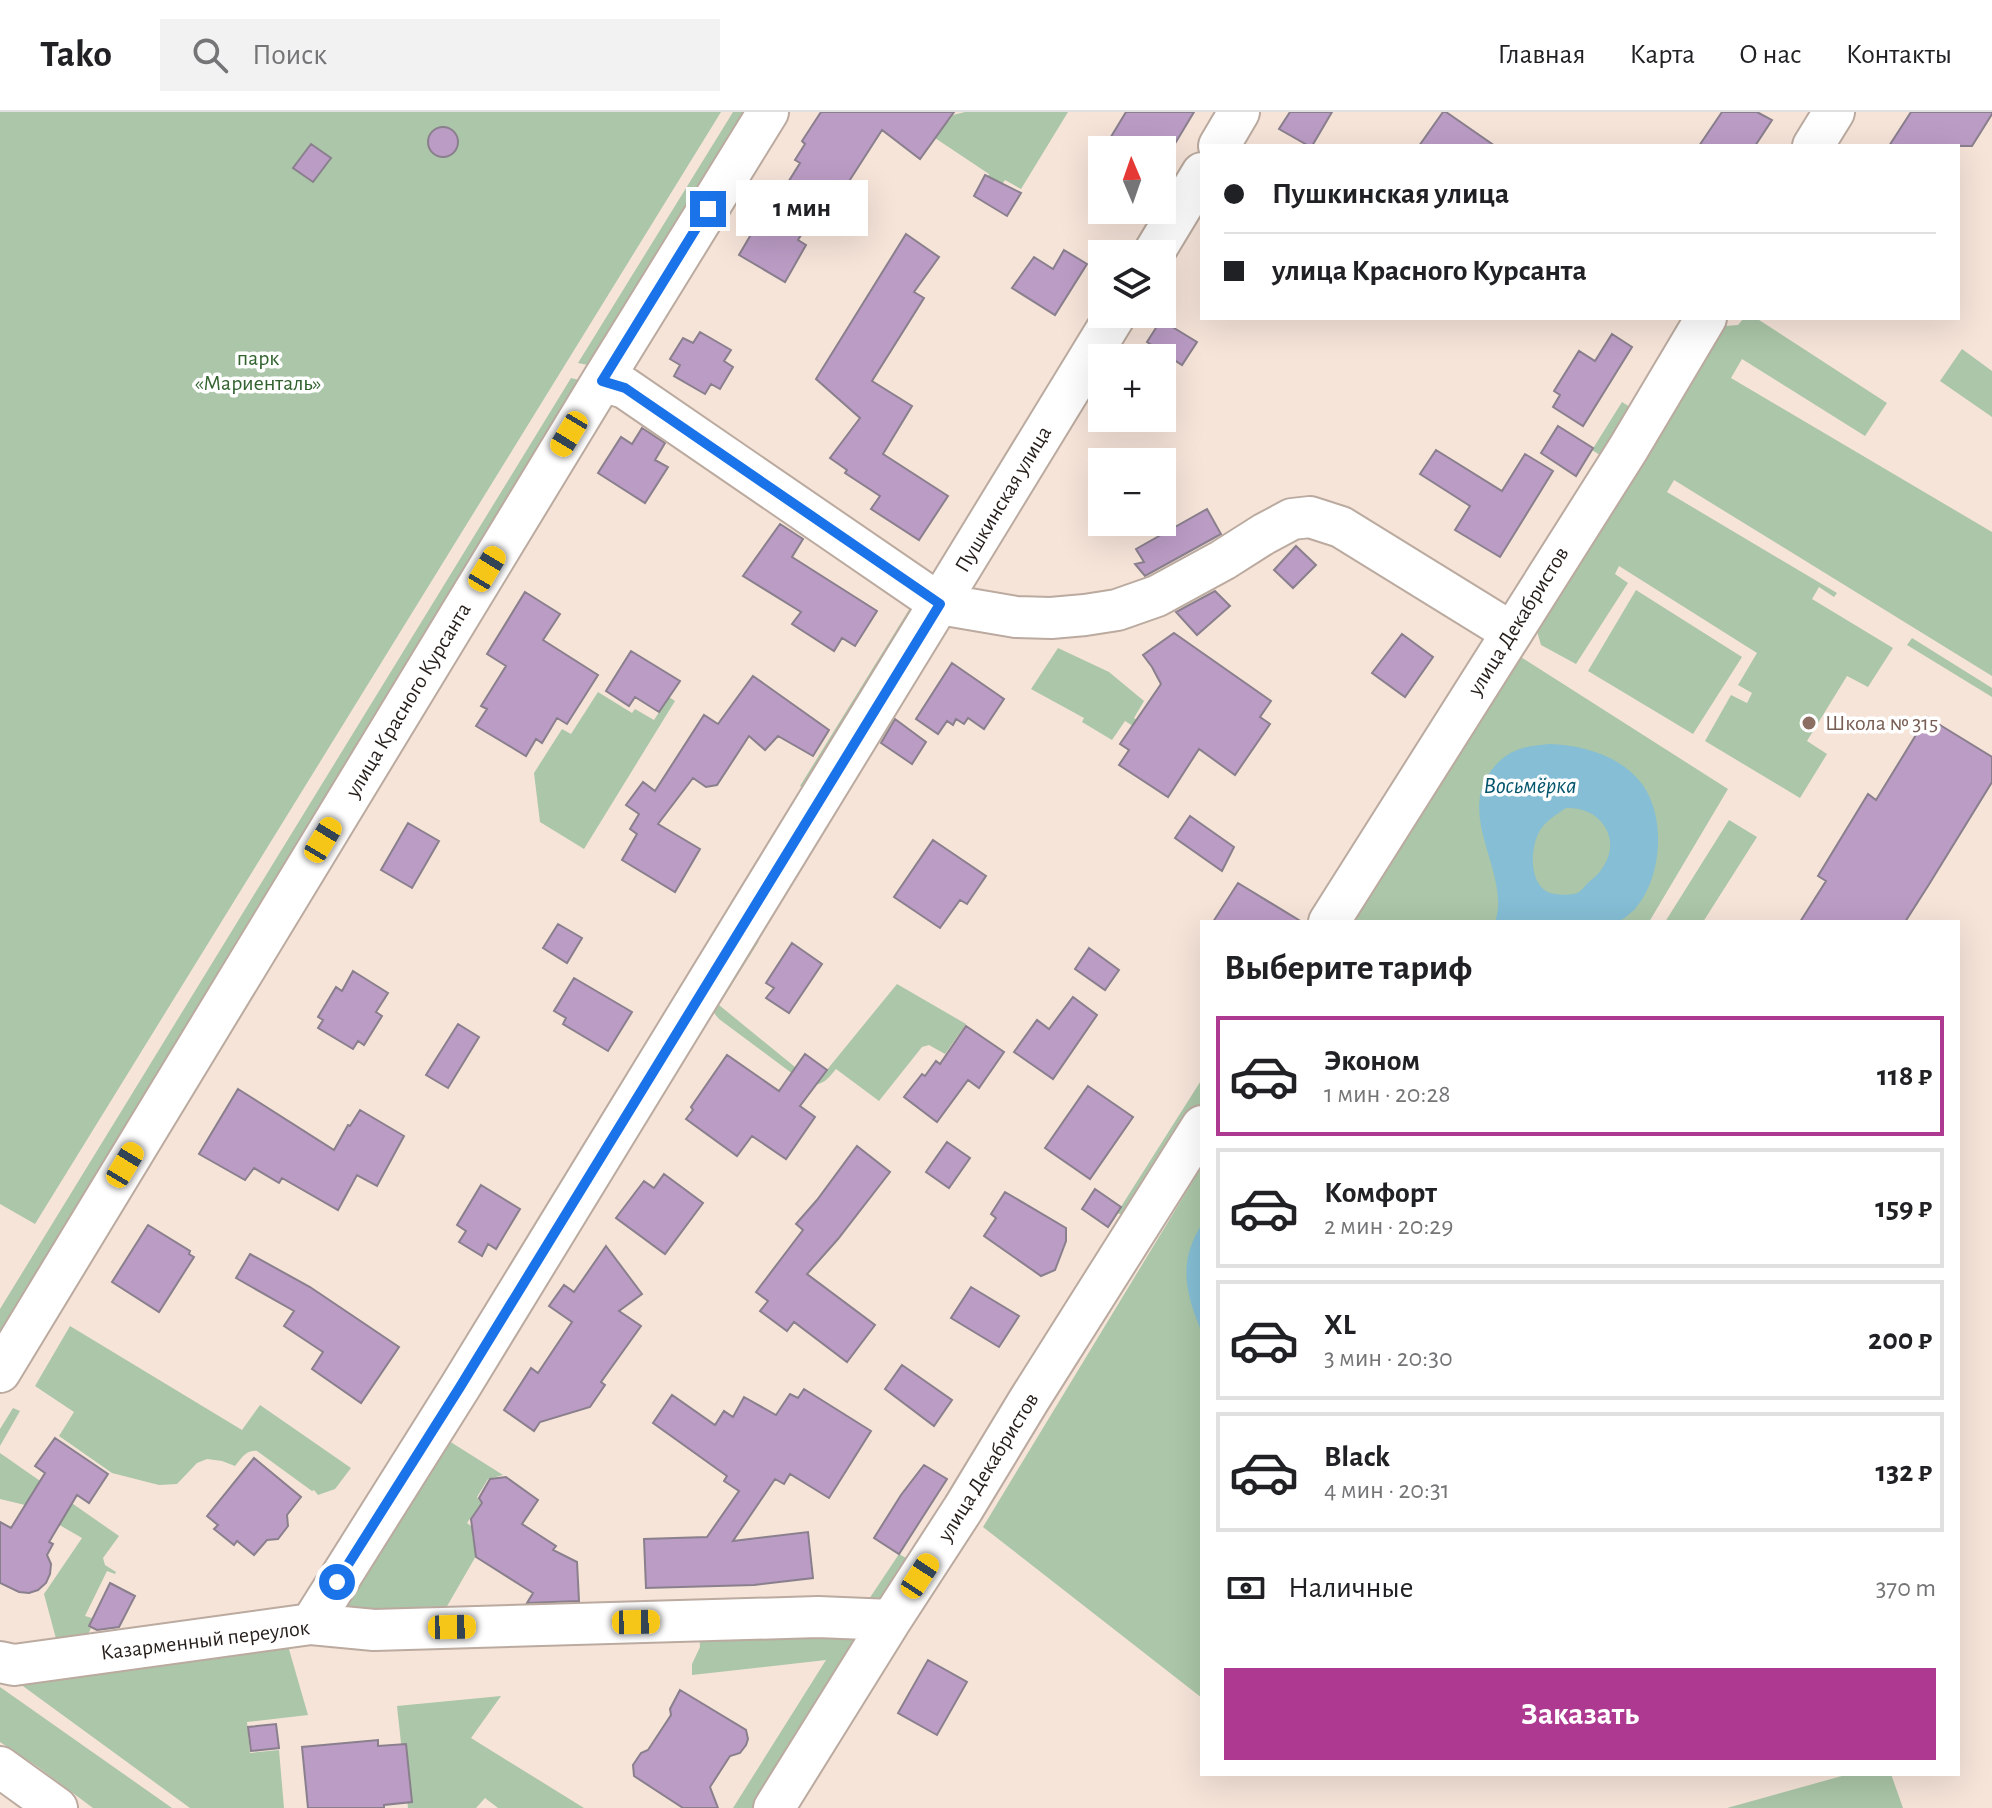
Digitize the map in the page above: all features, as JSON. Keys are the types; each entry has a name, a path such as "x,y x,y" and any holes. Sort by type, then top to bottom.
{"street":[{"name":"улица Красного Курсанта","path":"0,1372 768,112"},
{"path":"1220,144 1239,112"},
{"path":"1814,144 1834,112"},
{"path":"1161,240 1200,176"},
{"name":"улица Декабристов","path":"1330,920 1616,468 1705,320"},
{"name":"Пушкинская улица","path":"311,1624 460,1387 1108,328"},
{"path":"602,381 625,388 940,604 1028,617 1085,615 1117,610 1157,596 1292,519 1310,517 1341,527 1511,632"},
{"name":"улица Декабристов","path":"774,1808 1200,1129"},
{"name":"Казарменный переулок","path":"0,1662 14,1665 311,1624 374,1630 818,1617 891,1620"},
{"path":"0,1767 57,1808"}],"green space":[{"name":"парк «Мариенталь»","path":"0,112 721,112 35,1224 0,1204"},
{"path":"733,112 748,112 593,366 578,363"},
{"path":"896,112 934,112 949,121 953,115 965,112 1068,112 1021,189 1005,180 1002,184 988,177 989,174"},
{"path":"1742,320 1759,320 1887,403 1865,436 1742,359 1731,378 1992,532 1992,676 1674,480 1667,492 1837,593 1834,597 1819,587 1812,599 1893,648 1868,687 1847,676 1807,741 1827,754 1800,798 1705,741 1731,695 1747,703 1752,693 1738,685 1757,653 1619,566 1615,574 1628,583 1576,664 1541,645 1536,628 1716,333 1725,326 1738,325"},
{"path":"1962,349 1992,371 1992,417 1940,381"},
{"path":"571,378 583,381 0,1341 0,1309"},
{"path":"1622,402 1638,412 1603,457 1592,450"},
{"path":"836,555 919,609 811,792 800,786 910,608"},
{"path":"1636,590 1742,657 1693,734 1588,671"},
{"path":"1912,638 1992,688 1992,697 1907,645"},
{"path":"1058,648 1109,672 1144,701 1134,718 1158,735 1154,739 1125,721 1112,740 1082,722 1084,718 1031,689"},
{"path":"1513,652 1728,789 1650,920 1351,920"},
{"path":"598,692 632,713 635,709 654,720 669,697 675,701 584,849 540,822 534,773 562,729 571,734"},
{"path":"1729,820 1757,837 1704,920 1666,920"},
{"path":"759,941 719,1005 817,1082 897,984 966,1024 945,1054 929,1045 922,1047 879,1101 836,1069 825,1081 809,1086 719,1019 709,1007 751,942"},
{"path":"1200,1082 1200,1111 1131,1218 1117,1213"},
{"path":"1200,1169 1200,1696 983,1527"},
{"path":"70,1326 242,1430 260,1405 351,1468 335,1489 318,1495 257,1451 247,1453 235,1466 207,1459 197,1463 177,1484 159,1485 112,1473 59,1436 74,1412 35,1386"},
{"path":"499,1352 504,1354 449,1441 503,1475 488,1479 477,1497 481,1503 467,1523 475,1529 472,1534 474,1545 480,1549 446,1608 349,1613 344,1601"},
{"path":"13,1408 20,1411 0,1446 0,1429"},
{"path":"0,1453 119,1536 103,1558 105,1565 116,1572 107,1571 85,1616 92,1618 88,1627 91,1628 86,1639 78,1643 269,1621 296,1608 319,1572 307,1605 300,1612 270,1625 25,1656 4,1656 0,1654 0,1642 35,1649 58,1646 44,1594 82,1538 25,1505 0,1499"},
{"path":"899,1554 915,1563 888,1606 767,1603 869,1599"},
{"path":"699,1628 842,1628 856,1644 762,1808 733,1808 826,1660 692,1675 692,1664 700,1647"},
{"path":"286,1639 308,1715 247,1722 250,1753 279,1750 284,1808 190,1808 16,1681"},
{"path":"0,1687 172,1808 93,1808 0,1742"},
{"path":"501,1696 471,1738 584,1808 498,1808 485,1798 476,1808 408,1808 397,1706"},
{"path":"1842,1776 1892,1776 1903,1808 1727,1808"}],"water":[{"name":"Восьмёрка","path":"1549,744 1600,754 1633,774 1650,798 1658,831 1655,867 1643,898 1621,920 1495,920 1496,884 1479,805 1483,785 1494,767 1506,756 1525,747","holes":["1566,808 1589,813 1605,827 1610,847 1608,859 1598,874 1578,892 1562,895 1546,891 1536,878 1533,859 1541,828"]},
{"path":"1200,1228 1200,1327 1188,1292 1187,1278 1189,1252"}],"building":[{"path":"821,112 954,112 920,159 882,130 846,186 839,182 837,186 833,184 798,240 806,245 785,282 739,255 800,163 795,160 805,144 802,141"},
{"path":"1126,112 1194,112 1176,142 1176,136 1111,136"},
{"path":"1290,112 1332,112 1313,144 1305,144 1279,129"},
{"path":"1446,112 1492,144 1420,144"},
{"path":"1722,112 1757,112 1772,120 1756,144 1700,144"},
{"path":"1911,112 1992,112 1972,146 1890,144"},
{"path":"443,127 454,131 458,142 454,153 443,157 432,153 428,142 432,131"},
{"path":"311,144 331,158 313,182 293,168"},
{"path":"985,175 1021,193 1007,216 974,196"},
{"path":"906,234 939,257 914,292 924,298 872,381 912,406 883,454 948,496 919,540 871,509 880,496 845,473 847,470 830,458 860,418 816,379"},
{"path":"1064,250 1087,264 1055,315 1012,288 1034,257 1053,269"},
{"path":"1156,328 1174,328 1197,342 1182,365 1176,361 1176,344 1147,342"},
{"path":"700,332 731,350 724,361 733,367 720,389 711,384 705,394 674,376 680,365 670,359 683,338 693,343"},
{"path":"1612,334 1632,347 1583,426 1553,407 1560,395 1554,391 1579,351 1595,361"},
{"path":"1558,426 1593,448 1576,476 1541,453"},
{"path":"642,428 665,443 655,460 668,467 645,503 598,473 621,437 632,444"},
{"path":"1436,450 1502,491 1525,454 1553,471 1500,557 1455,530 1470,506 1420,474"},
{"path":"1207,509 1221,534 1145,576 1135,564 1144,562 1136,549 1159,536 1176,536 1176,526"},
{"path":"780,524 803,539 792,557 877,611 855,646 842,638 834,651 792,624 801,612 743,576"},
{"path":"1296,546 1316,565 1293,588 1274,570"},
{"path":"1215,591 1230,606 1197,635 1176,612"},
{"path":"525,592 560,614 543,640 598,675 567,724 557,718 542,743 536,739 526,756 476,726 487,709 481,706 506,666 487,654"},
{"path":"1174,633 1271,701 1260,717 1270,724 1235,775 1199,749 1168,797 1119,765 1129,750 1120,744 1161,684 1143,655"},
{"path":"1402,634 1433,657 1405,697 1372,673"},
{"path":"631,651 680,681 659,712 635,697 629,706 606,691"},
{"path":"952,663 1004,699 984,729 968,718 964,724 956,719 953,725 947,721 938,734 916,719"},
{"path":"753,676 829,730 813,756 778,736 765,750 749,736 717,785 706,787 693,778 658,824 700,849 675,892 622,860 637,834 630,829 639,814 626,805 643,782 655,791 704,715 718,724"},
{"path":"1927,717 1992,757 1992,782 1906,920 1801,920 1826,881 1818,876 1868,794 1876,800"},
{"path":"895,719 926,742 912,764 881,743"},
{"path":"1190,816 1234,847 1222,871 1175,838"},
{"path":"408,823 439,841 412,888 381,870"},
{"path":"933,840 986,876 967,904 960,900 940,928 894,897"},
{"path":"1238,883 1299,920 1214,920"},
{"path":"558,924 582,938 567,963 543,948"},
{"path":"792,943 822,964 789,1013 766,998 774,988 766,983"},
{"path":"1089,948 1119,970 1105,990 1075,969"},
{"path":"353,971 388,993 376,1012 382,1016 364,1045 358,1041 353,1049 318,1028 323,1020 318,1017 336,987 342,991"},
{"path":"574,978 632,1012 608,1051 563,1024 566,1018 554,1011"},
{"path":"1073,997 1097,1015 1053,1079 1014,1052 1037,1020 1049,1029"},
{"path":"458,1024 479,1037 448,1088 426,1075"},
{"path":"966,1026 1004,1052 979,1088 968,1080 937,1122 904,1097 936,1061 940,1064"},
{"path":"805,1054 827,1070 800,1106 815,1117 786,1159 752,1136 737,1156 686,1119 727,1055 779,1091"},
{"path":"1088,1086 1133,1117 1090,1179 1045,1148"},
{"path":"238,1089 334,1150 360,1110 404,1136 377,1186 357,1175 338,1210 282,1178 279,1183 254,1168 245,1180 199,1154"},
{"path":"947,1142 970,1158 949,1188 926,1172"},
{"path":"857,1146 890,1172 807,1274 875,1325 847,1362 794,1322 787,1331 760,1311 768,1301 756,1292 803,1230 796,1224"},
{"path":"664,1174 703,1203 665,1254 616,1218 644,1181 654,1188"},
{"path":"481,1185 520,1209 496,1249 488,1244 482,1256 459,1242 466,1231 457,1225"},
{"path":"1095,1189 1121,1207 1108,1227 1082,1209"},
{"path":"1005,1192 1066,1228 1066,1241 1055,1270 1041,1276 984,1236 996,1218 991,1214"},
{"path":"148,1225 190,1251 189,1254 194,1257 159,1312 112,1282"},
{"path":"606,1246 642,1294 619,1311 641,1326 601,1382 605,1385 590,1407 540,1422 534,1431 504,1410 531,1368 538,1373 572,1322 549,1306 564,1285 574,1292"},
{"path":"250,1254 310,1287 399,1347 361,1403 312,1369 323,1352 284,1326 294,1311 236,1278"},
{"path":"971,1287 1019,1316 999,1347 951,1318"},
{"path":"902,1365 952,1400 934,1426 885,1389"},
{"path":"804,1389 871,1431 829,1498 790,1474 784,1484 775,1479 733,1541 808,1532 813,1578 754,1585 646,1588 644,1539 707,1537 739,1491 724,1481 727,1476 653,1423 672,1395 715,1425 724,1411 733,1417 744,1397 776,1415 790,1394 798,1398"},
{"path":"55,1438 108,1474 89,1503 77,1495 49,1542 53,1544 47,1555 51,1564 46,1583 29,1593 19,1592 0,1583 0,1522 11,1528 45,1473 35,1466"},
{"path":"254,1458 301,1497 287,1515 288,1526 278,1539 267,1540 254,1555 237,1541 234,1545 214,1529 218,1525 207,1516"},
{"path":"924,1465 947,1479 899,1554 874,1538"},
{"path":"506,1477 538,1500 522,1524 556,1546 553,1550 577,1562 579,1601 527,1603 533,1593 476,1557 471,1519 482,1503 479,1498 490,1479"},
{"path":"110,1583 135,1596 119,1627 97,1630 89,1626"},
{"path":"928,1660 967,1682 937,1735 898,1713"},
{"path":"680,1690 746,1730 746,1745 740,1753 730,1756 710,1787 718,1808 683,1808 634,1776 633,1765 641,1753 648,1750 671,1715 670,1709"},
{"path":"276,1724 279,1748 251,1751 248,1727"},
{"path":"378,1740 378,1746 406,1744 412,1802 384,1805 384,1808 308,1808 302,1747"}],"place":[{"name":"Школа № 315","path":"1809,723"}],"route":[{"path":"337,1582 940,604 625,388 602,381 708,209"}]}
